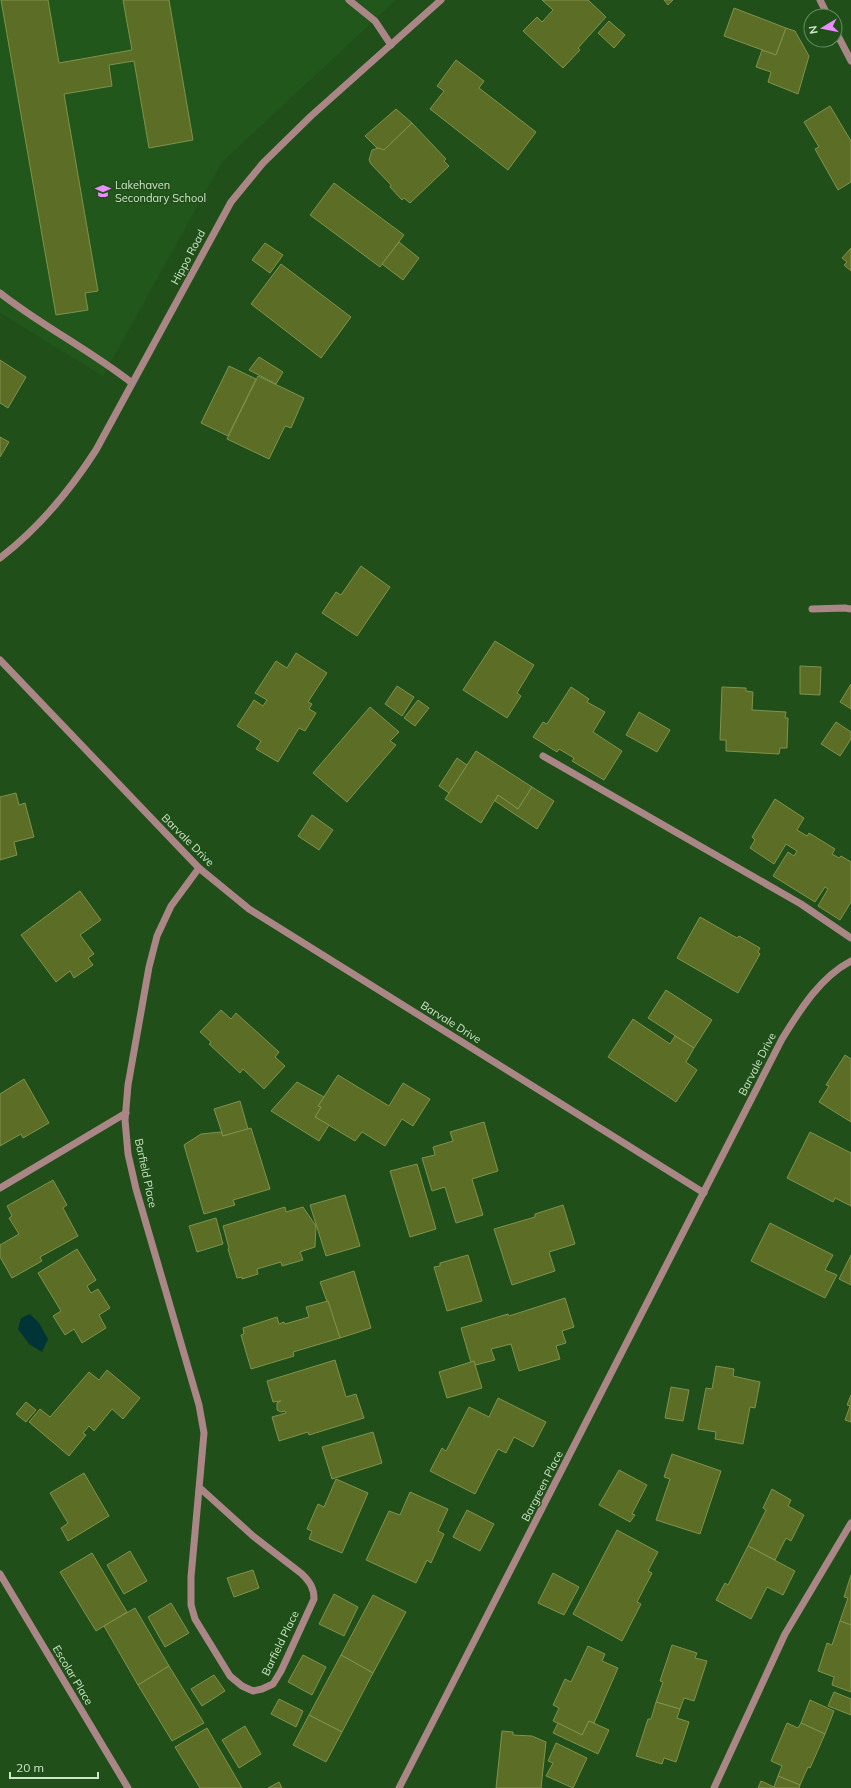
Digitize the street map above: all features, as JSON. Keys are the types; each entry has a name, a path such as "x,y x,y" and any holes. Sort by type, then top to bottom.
{"street":[{"path":"349,0 374,21 391,45"},
{"name":"Hippo Road","path":"0,558 17,546 41,522 76,481 96,450 231,202 268,158 311,116 441,0"},
{"path":"843,46 851,61"},
{"path":"0,293 22,310 109,365 132,383"},
{"path":"812,609 851,609"},
{"name":"Barvale Drive","path":"0,660 199,868 249,909 704,1193 782,1039 818,988 843,965 851,961"},
{"path":"543,756 801,904 851,938"},
{"name":"Barfield Place","path":"199,868 171,906 157,936 149,967 128,1085 126,1113 128,1154 136,1189 199,1405 204,1433 191,1577 191,1605 195,1619 230,1676 242,1686 253,1692 273,1684 281,1671 314,1599 314,1590 309,1581 302,1574 253,1536 200,1488"},
{"path":"0,1188 126,1113"},
{"name":"Bargreen Place","path":"399,1788 704,1193"},
{"path":"714,1788 785,1634 851,1523"},
{"name":"Escolar Place","path":"0,1574 128,1788"}],"shaded area":[{"name":"Lakehaven Secondary School","path":"0,0 396,0 222,162 103,376 0,313"}],"water":[{"path":"30,1314 39,1323 48,1339 42,1352 29,1344 18,1329 21,1318"}],"building":[{"path":"1,0 48,0 59,63 132,50 123,0 169,0 193,140 149,148 134,61 109,65 112,86 64,94 98,291 85,293 88,310 56,315"},
{"path":"542,0 588,0 606,17 578,48 580,50 563,68 523,31 537,17 542,22 553,10"},
{"path":"664,0 673,0 668,5"},
{"path":"734,8 786,28 776,55 724,36"},
{"path":"609,21 625,35 614,48 598,33"},
{"path":"786,28 795,31 803,48 805,48 809,56 798,94 768,82 771,72 756,67 762,50 776,55"},
{"path":"456,60 484,81 479,88 536,132 508,170 430,109 444,91 437,86"},
{"path":"830,106 851,141 851,182 838,190 815,149 819,147 804,122"},
{"path":"396,109 412,123 384,150 377,148 365,136"},
{"path":"412,123 446,159 444,161 449,166 410,203 404,198 402,200 369,160 372,150 378,148 384,150"},
{"path":"334,183 404,235 380,267 310,215"},
{"path":"399,242 419,258 403,280 382,264"},
{"path":"265,243 283,255 270,273 252,260"},
{"path":"851,248 851,271 844,265 847,262 842,258"},
{"path":"281,264 351,317 321,358 251,304"},
{"path":"259,357 283,372 276,384 249,370"},
{"path":"0,360 26,377 8,408 0,403"},
{"path":"229,366 256,379 228,436 201,423"},
{"path":"258,376 304,398 291,428 285,426 269,459 227,439"},
{"path":"0,437 9,442 0,457"},
{"path":"361,566 390,587 357,636 322,613 336,592 341,595"},
{"path":"495,641 534,665 517,693 521,696 507,718 463,690"},
{"path":"296,653 327,673 308,702 312,704 309,709 316,713 305,731 299,728 278,762 256,749 261,741 237,726 254,700 263,706 267,700 255,693 276,661 287,668"},
{"path":"800,666 821,667 820,695 800,694"},
{"path":"851,684 851,709 840,702"},
{"path":"397,686 414,697 402,716 385,704"},
{"path":"571,687 589,699 587,702 605,712 593,732 622,751 604,780 572,761 574,758 559,749 557,752 533,737 543,722 547,724"},
{"path":"722,687 746,688 746,691 753,692 752,710 786,712 785,718 788,718 787,748 780,748 779,754 726,751 726,740 720,740"},
{"path":"418,700 429,708 415,726 404,718"},
{"path":"370,707 399,732 390,741 396,745 347,802 313,773"},
{"path":"639,712 670,730 657,752 626,735"},
{"path":"836,722 851,732 851,739 840,756 821,744"},
{"path":"476,751 532,787 518,809 498,795 481,823 445,799"},
{"path":"457,758 467,765 449,793 439,786"},
{"path":"532,787 554,801 537,829 495,801 498,795 518,809"},
{"path":"16,793 19,805 25,803 34,837 14,842 17,855 0,860 0,797"},
{"path":"775,799 804,818 797,830 807,836 809,833 835,849 832,854 839,858 841,856 851,862 851,902 840,920 818,906 828,889 825,887 815,902 773,876 788,852 794,856 797,851 786,844 774,864 750,848 755,840 752,837"},
{"path":"312,815 333,830 319,850 298,836"},
{"path":"80,891 101,920 80,935 94,954 88,958 93,965 74,978 70,971 56,982 21,935"},
{"path":"700,917 737,938 739,936 760,948 758,952 760,954 738,993 677,958"},
{"path":"666,990 712,1020 694,1048 648,1018"},
{"path":"221,1010 231,1019 236,1013 279,1052 275,1057 285,1066 264,1089 243,1069 240,1073 209,1044 211,1042 200,1032"},
{"path":"633,1019 670,1044 675,1036 694,1048 686,1062 697,1070 676,1102 608,1057"},
{"path":"845,1055 851,1059 851,1122 819,1102 829,1086 826,1085"},
{"path":"338,1075 389,1106 403,1083 430,1099 413,1126 402,1119 385,1146 362,1132 355,1141 315,1117 321,1107 318,1106"},
{"path":"24,1079 49,1123 23,1138 21,1134 0,1146 0,1094"},
{"path":"297,1082 324,1097 318,1106 321,1107 315,1117 329,1125 319,1141 271,1111"},
{"path":"240,1101 248,1129 223,1136 214,1109"},
{"path":"484,1122 498,1171 472,1179 483,1215 456,1223 445,1187 432,1191 422,1158 435,1155 433,1147 453,1141 450,1132"},
{"path":"251,1128 270,1189 233,1200 235,1205 204,1214 184,1145 201,1134 221,1132 223,1136"},
{"path":"810,1132 851,1153 851,1206 835,1198 833,1202 787,1178"},
{"path":"417,1164 436,1229 410,1237 390,1171"},
{"path":"53,1180 67,1205 63,1208 78,1236 40,1257 42,1261 12,1278 0,1257 0,1245 19,1234 9,1218 12,1216 7,1206"},
{"path":"345,1195 360,1246 326,1256 310,1205"},
{"path":"563,1205 575,1244 549,1252 555,1271 512,1285 494,1229 535,1217 535,1214"},
{"path":"285,1207 286,1212 303,1207 316,1226 315,1247 300,1252 303,1260 282,1266 281,1262 257,1269 258,1274 242,1279 242,1277 237,1278 223,1226"},
{"path":"216,1218 223,1244 197,1252 189,1226"},
{"path":"770,1223 833,1255 825,1270 837,1275 825,1298 751,1261"},
{"path":"77,1249 96,1280 87,1286 91,1293 98,1289 110,1308 99,1315 106,1328 82,1343 74,1329 65,1335 53,1316 61,1311 38,1273"},
{"path":"468,1255 482,1301 447,1311 434,1267 440,1266 440,1263"},
{"path":"851,1255 851,1285 839,1279"},
{"path":"354,1271 371,1328 340,1338 320,1282"},
{"path":"565,1298 574,1327 562,1331 566,1343 556,1346 560,1359 519,1371 511,1344 491,1349 495,1360 472,1366 461,1328 508,1314 509,1316"},
{"path":"328,1301 340,1338 293,1352 294,1356 251,1369 241,1335 244,1334 243,1328 277,1317 279,1324 284,1322 285,1324 309,1317 306,1307"},
{"path":"335,1360 346,1397 356,1394 364,1418 309,1435 308,1432 279,1441 272,1417 286,1413 285,1411 281,1412 277,1410 277,1403 281,1401 273,1402 267,1381"},
{"path":"474,1361 482,1388 447,1398 439,1372"},
{"path":"716,1366 734,1369 733,1376 760,1382 755,1408 750,1407 743,1444 715,1439 716,1432 698,1429 706,1388 712,1389"},
{"path":"107,1370 140,1398 123,1419 112,1409 94,1431 89,1426 83,1433 86,1435 69,1456 29,1422 40,1409 50,1417 89,1372 99,1380"},
{"path":"671,1387 689,1390 683,1421 665,1418"},
{"path":"851,1395 851,1422 845,1420 850,1406 847,1405"},
{"path":"498,1398 546,1422 533,1447 514,1437 506,1453 498,1449 475,1494 430,1471 442,1448 446,1451 469,1407 489,1417"},
{"path":"26,1402 36,1410 26,1422 16,1414"},
{"path":"373,1432 382,1463 332,1479 322,1447"},
{"path":"672,1454 721,1471 700,1534 656,1520 670,1479 664,1477"},
{"path":"619,1470 647,1485 632,1514 635,1515 630,1522 599,1505"},
{"path":"84,1473 109,1516 68,1541 61,1528 68,1523 50,1493"},
{"path":"336,1479 368,1493 342,1553 309,1539 312,1531 307,1529 318,1504 324,1507"},
{"path":"772,1489 791,1500 788,1506 804,1515 791,1541 786,1538 775,1560 748,1546 766,1510 763,1508"},
{"path":"410,1492 448,1509 438,1531 444,1534 431,1563 427,1560 416,1583 366,1560 389,1511 400,1515"},
{"path":"467,1510 494,1524 480,1551 453,1537"},
{"path":"617,1530 658,1552 648,1571 652,1573 637,1602 641,1604 622,1641 573,1614"},
{"path":"748,1546 795,1571 783,1595 767,1587 751,1619 716,1600 725,1583 728,1585"},
{"path":"130,1551 147,1581 124,1594 107,1565"},
{"path":"92,1553 127,1612 96,1631 60,1572"},
{"path":"253,1570 259,1588 234,1597 227,1578"},
{"path":"553,1573 579,1587 564,1615 538,1603"},
{"path":"851,1575 851,1625 840,1621 848,1598 844,1597"},
{"path":"334,1594 358,1607 344,1636 319,1624"},
{"path":"373,1595 406,1612 373,1673 341,1655"},
{"path":"171,1603 189,1633 165,1647 148,1617"},
{"path":"135,1608 169,1666 138,1685 104,1626"},
{"path":"840,1621 851,1625 851,1692 832,1685 834,1677 818,1671 827,1643 832,1645"},
{"path":"672,1645 697,1653 695,1658 707,1661 694,1701 684,1698 680,1709 656,1702 663,1682 660,1681"},
{"path":"588,1646 605,1654 602,1661 618,1668 594,1723 589,1721 582,1735 553,1721 559,1708 553,1705 565,1679 571,1682"},
{"path":"303,1655 326,1667 312,1695 288,1682"},
{"path":"341,1655 373,1673 342,1732 309,1715"},
{"path":"169,1666 204,1723 172,1741 138,1685"},
{"path":"214,1675 225,1691 202,1706 191,1689"},
{"path":"834,1692 851,1699 851,1715 828,1706"},
{"path":"279,1699 303,1711 296,1727 271,1714"},
{"path":"810,1700 834,1711 825,1734 801,1723"},
{"path":"656,1702 680,1709 677,1718 689,1722 676,1762 664,1758 662,1764 636,1756 648,1719 651,1719"},
{"path":"309,1715 342,1732 326,1762 293,1745"},
{"path":"589,1721 609,1730 598,1754 553,1733 558,1723 582,1735"},
{"path":"787,1723 798,1728 801,1723 825,1734 810,1768 808,1767 800,1785 778,1776 782,1766 771,1761"},
{"path":"245,1726 261,1754 239,1768 222,1740"},
{"path":"207,1728 242,1788 200,1788 175,1747"},
{"path":"502,1731 513,1732 513,1735 532,1736 546,1742 541,1788 496,1788"},
{"path":"556,1743 587,1758 573,1788 546,1776 553,1763 548,1761"},
{"path":"778,1776 800,1785 799,1788 758,1788 761,1781 774,1787"},
{"path":"279,1782 282,1788 268,1788"}],"place":[{"name":"Lakehaven Secondary School","path":"103,191"}]}
